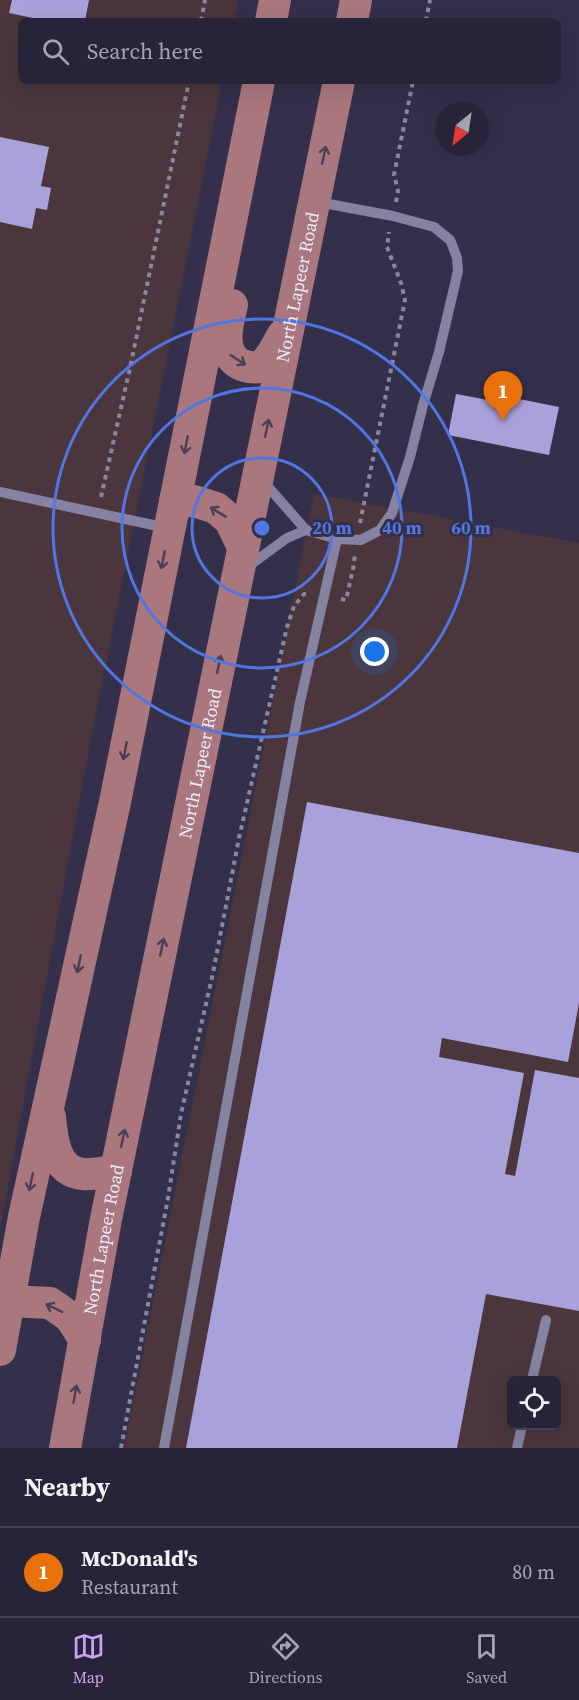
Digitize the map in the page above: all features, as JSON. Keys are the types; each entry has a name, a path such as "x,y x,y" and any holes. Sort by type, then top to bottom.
{"main road":[{"path":"353,18 356,0"},
{"path":"0,1350 24,1217 115,802 258,84"},
{"path":"277,84 226,332 229,355 243,365 260,367 288,327"},
{"name":"North Lapeer Road","path":"66,1448 116,1171 338,84"},
{"path":"172,515 194,501 216,508 230,520 240,560"},
{"path":"48,1105 52,1141 61,1162 69,1171 81,1174 116,1171"},
{"path":"9,1301 50,1303 70,1317 85,1340"}],"lane":[{"path":"258,474 306,530 337,539 361,540 380,530 392,513 410,458 423,405 440,352 458,271 453,247 445,235 434,227 393,216 314,201"},
{"path":"0,492 98,513 172,515"},
{"path":"240,560 269,550 287,538 306,530"},
{"path":"164,1448 298,714 337,539"},
{"path":"533,1376 546,1320"},
{"path":"517,1448 521,1430"}],"path":[{"path":"202,18 205,0"},
{"path":"427,18 430,0"},
{"path":"98,513 188,84"},
{"path":"362,512 405,300 387,247 398,191 394,176 413,84"},
{"path":"121,1448 168,1198 181,1114 213,974 242,826 278,663 294,606 304,594 324,595 346,600 353,570"}],"shaded area":[{"path":"0,0 238,0 235,18 18,18 18,84 221,84 89,749 0,1229"},
{"path":"314,494 579,543 579,1448 124,1448"}],"building":[{"path":"12,0 89,0 86,18 33,18 9,13"},
{"path":"0,137 49,147 41,186 51,188 47,210 36,208 32,229 0,222"},
{"path":"490,393 559,407 549,455 448,435 456,394 488,400"},
{"path":"307,802 579,853 579,1003 568,1062 442,1038 439,1057 524,1073 505,1174 515,1176 535,1070 579,1078 579,1311 486,1294 457,1448 186,1448"}],"place":[{"name":"McDonald's","path":"503,421"}]}
